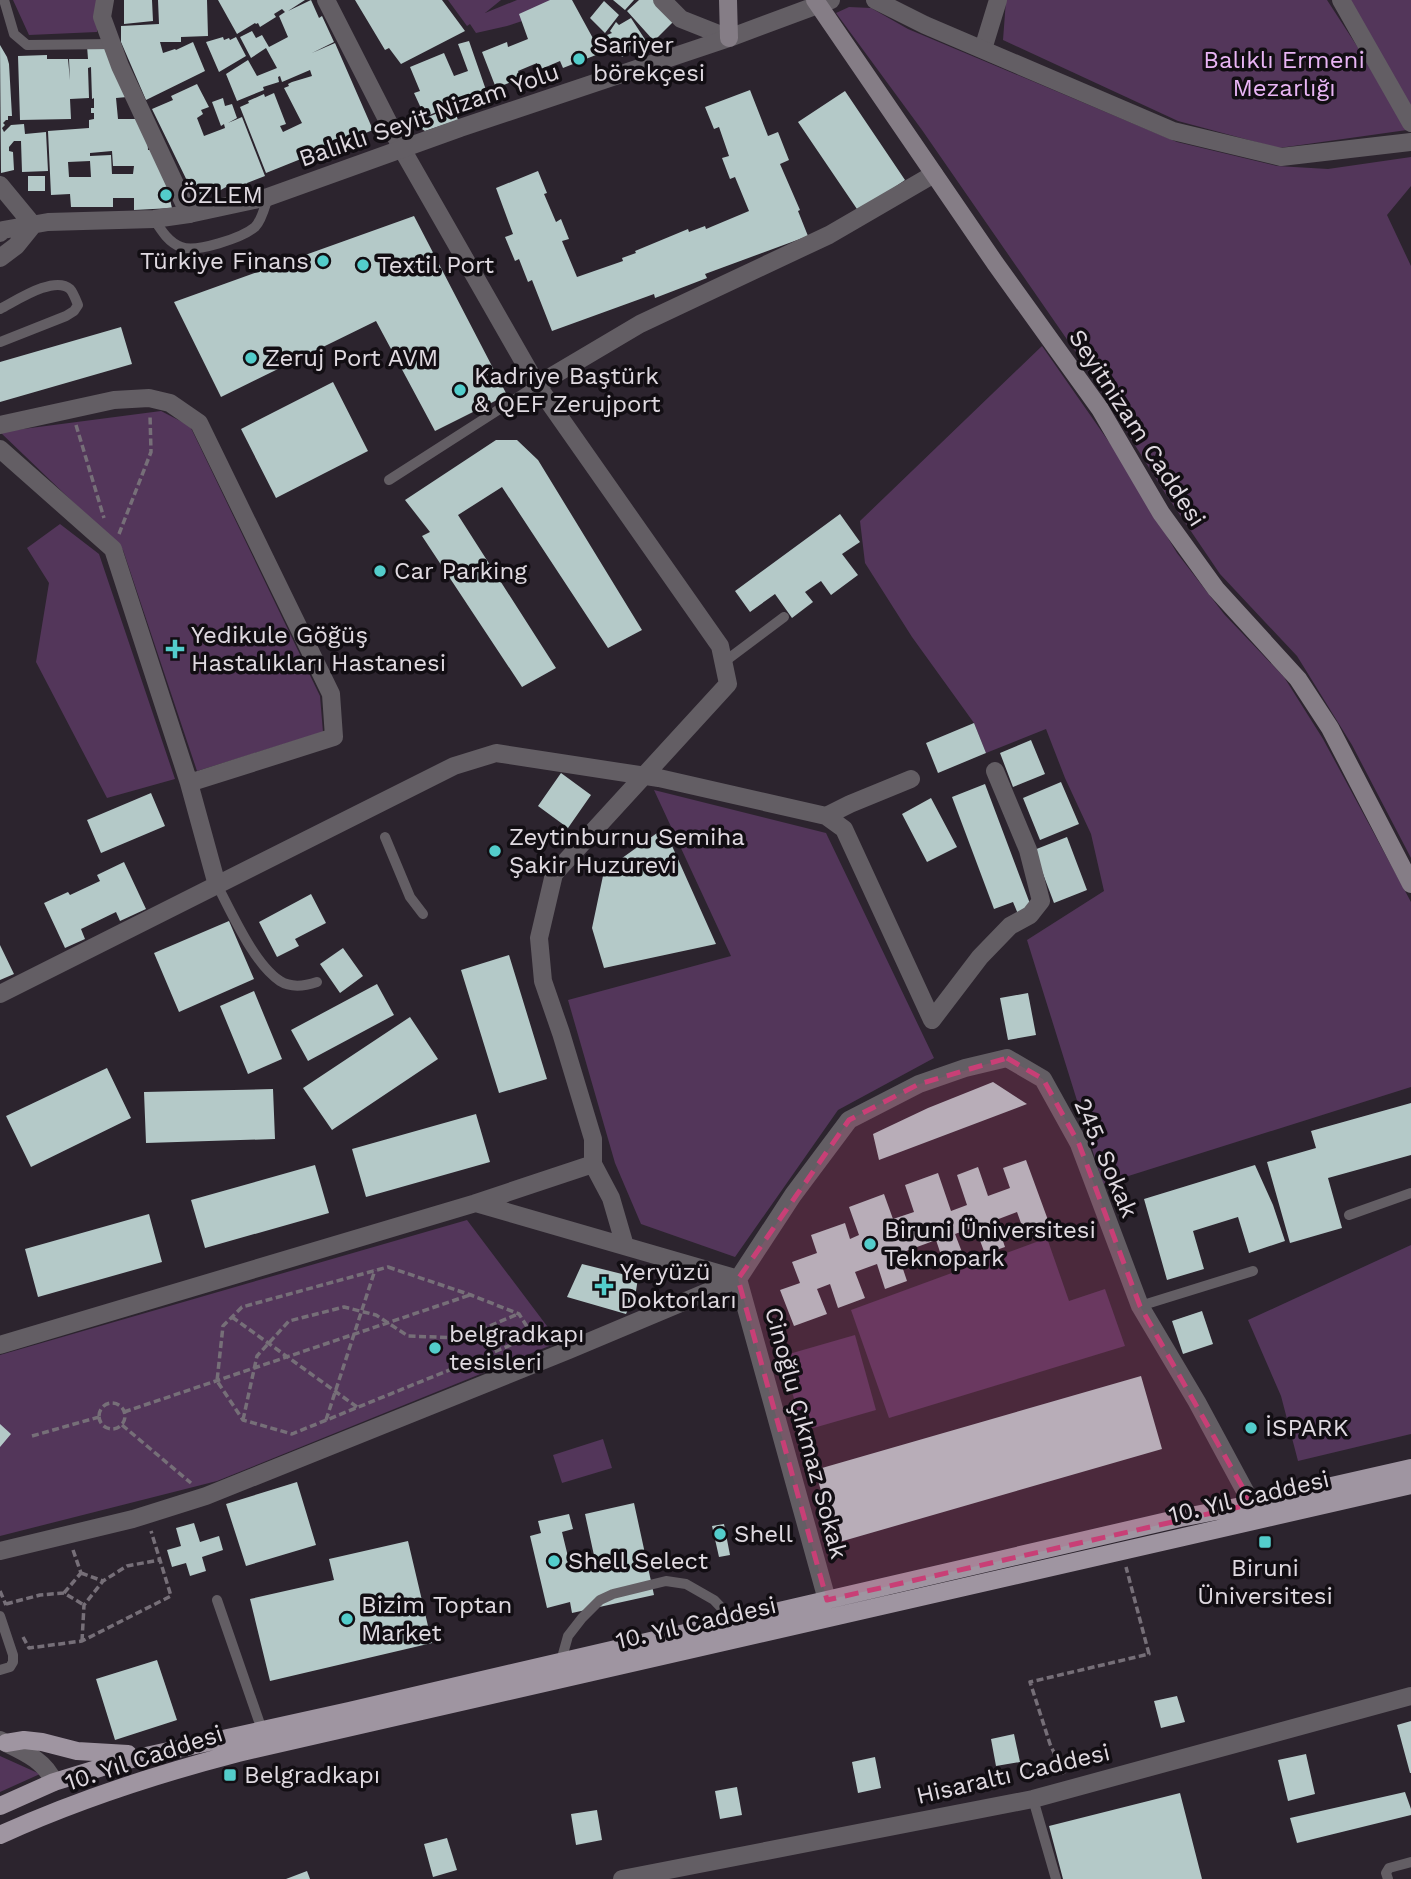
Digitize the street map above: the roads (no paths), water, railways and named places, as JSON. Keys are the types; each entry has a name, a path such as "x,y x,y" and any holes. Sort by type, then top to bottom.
{"main road":[{"path":"728,0 729,38"},
{"name":"Seyitnizam Caddesi","path":"821,2 995,263 1100,409 1161,513 1216,589 1298,679 1330,728 1411,884"},
{"name":"10. Yıl Caddesi","path":"0,1807 54,1782 145,1756 1192,1515 1411,1468"},
{"name":"10. Yıl Caddesi","path":"7,1831 129,1784 238,1753 1411,1485"},
{"path":"3,1742 24,1740 77,1751 145,1756"},
{"path":"7,1831 49,1803 55,1790 54,1782"}],"street":[{"path":"105,0 102,17 120,66 189,214"},
{"path":"326,0 402,149 537,385 720,646 724,662 728,684 554,874 539,938 543,981 593,1139 593,1164 611,1198 625,1246"},
{"path":"662,0 681,19 729,38"},
{"path":"875,0 925,25 1173,131 1281,157 1411,142"},
{"path":"984,49 998,0"},
{"path":"1341,0 1411,123"},
{"name":"Balıklı Seyit Nizam Yolu","path":"0,233 3,230 48,222 154,219 268,197 729,38 821,2"},
{"path":"537,385 640,324 829,235 934,174"},
{"path":"0,185 33,225 16,246 0,258"},
{"path":"0,425 114,400 149,398 170,403 199,423 331,694 334,737 189,783"},
{"path":"0,449 113,549 189,783 217,886"},
{"path":"0,994 454,766 496,753 645,776 826,816 844,829 932,1020 980,957 1010,926 1031,915 1041,901 1028,850 995,771"},
{"path":"826,816 911,779"},
{"name":"245. Sokak","path":"738,1279 793,1195 849,1120 919,1084 965,1068 1007,1058 1043,1079 1079,1144 1140,1306 1197,1402 1252,1504"},
{"path":"0,1345 475,1203 593,1164"},
{"path":"475,1203 738,1279"},
{"path":"0,1551 146,1515 206,1496 738,1279"},
{"name":"Cinoğlu Çıkmaz Sokak","path":"738,1279 827,1600"},
{"name":"Hisaraltı Caddesi","path":"622,1879 1033,1799 1411,1696"},
{"path":"3,1742 38,1761 49,1770 54,1782"}],"lane":[{"path":"4,0 14,34 27,45 112,44"},
{"path":"154,219 169,240 183,248 204,247 233,238 255,227 268,197"},
{"path":"0,309 50,285 58,284 70,289 78,305 66,316 0,342"},
{"path":"389,480 537,385"},
{"path":"724,662 784,617"},
{"path":"385,836 410,897 423,914"},
{"path":"217,886 258,959 268,970 289,985 307,986 317,982"},
{"path":"1349,1215 1411,1193"},
{"path":"1140,1306 1253,1271"},
{"path":"561,1661 568,1636 600,1600 639,1587 666,1581 686,1584 714,1600 734,1621"},
{"path":"217,1600 262,1730"},
{"path":"0,1616 13,1655 10,1667 0,1670"},
{"path":"1033,1799 1056,1879"},
{"path":"1388,1879 1386,1873 1389,1868 1411,1862"}],"place":[{"name":"Sariyer börekçesi","path":"579,59"},
{"name":"ÖZLEM","path":"166,195"},
{"name":"Türkiye Finans","path":"323,261"},
{"name":"Textil Port","path":"363,265"},
{"name":"Zeruj Port AVM","path":"251,358"},
{"name":"Kadriye Baştürk & QEF Zerujport","path":"460,390"},
{"name":"Car Parking","path":"380,571"},
{"name":"Yedikule Göğüş Hastalıkları Hastanesi","path":"175,649"},
{"name":"Zeytinburnu Semiha Şakir Huzurevi","path":"495,851"},
{"name":"Biruni Üniversitesi Teknopark","path":"870,1244"},
{"name":"Yeryüzü Doktorları","path":"604,1286"},
{"name":"belgradkapı tesisleri","path":"435,1348"},
{"name":"İSPARK","path":"1251,1428"},
{"name":"Shell","path":"720,1534"},
{"name":"Biruni Üniversitesi","path":"1265,1542"},
{"name":"Shell Select","path":"554,1561"},
{"name":"Bizim Toptan Market","path":"347,1619"},
{"name":"Belgradkapı","path":"230,1775"}],"park label":[{"name":"Balıklı Ermeni Mezarlığı","path":"1284,74"}]}
